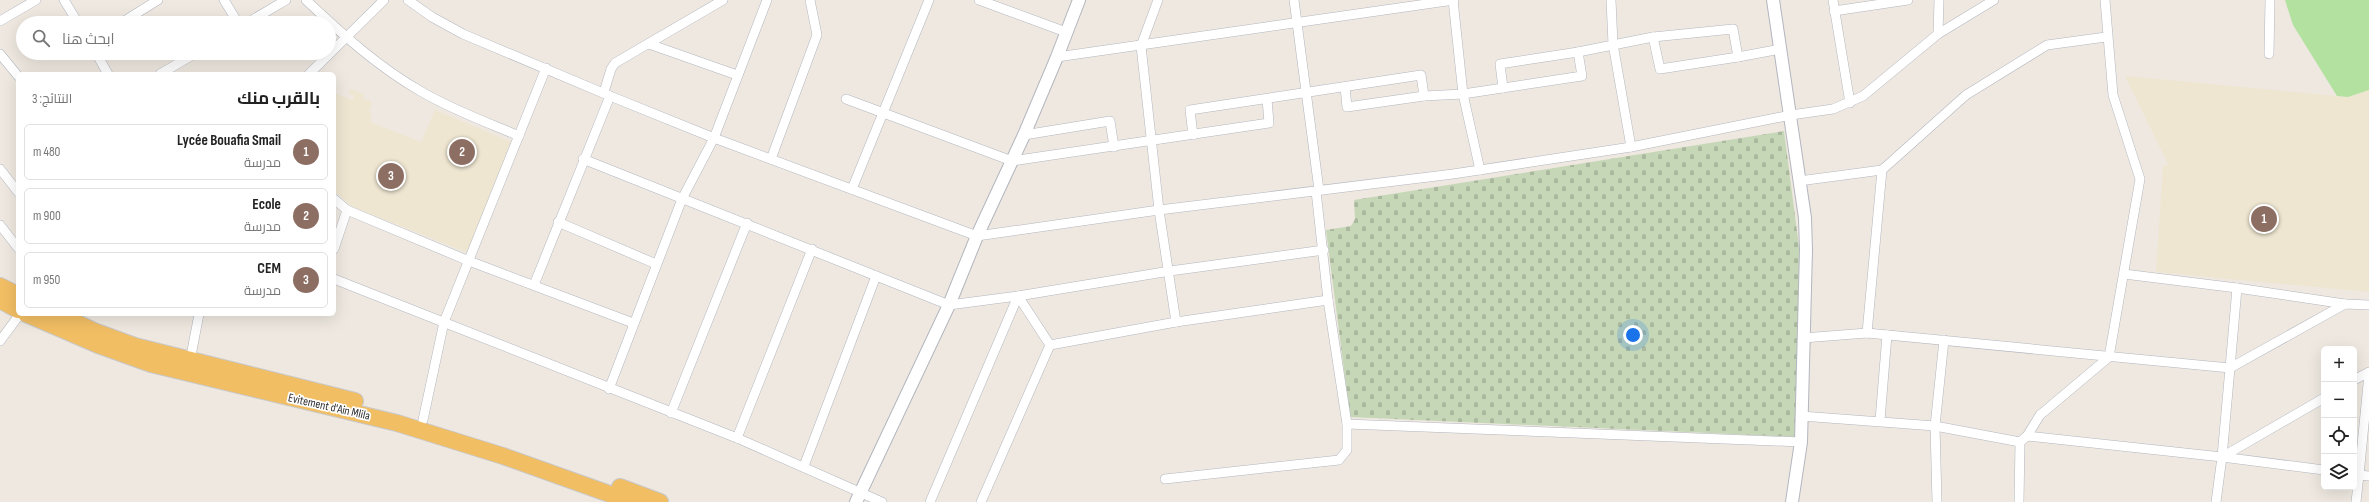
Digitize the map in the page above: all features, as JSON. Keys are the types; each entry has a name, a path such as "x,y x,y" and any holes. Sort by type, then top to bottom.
{"highway":[{"path":"0,286 16,294"},
{"path":"0,300 16,309"},
{"name":"Evitement d'Ain Mlila","path":"31,316 98,345 151,364 396,423 503,456 632,502"},
{"name":"Evitement d'Ain Mlila","path":"62,316 94,331 135,346 190,361 347,398 423,420 576,471 660,502"}],"street":[{"path":"0,21 36,0"},
{"path":"64,0 74,16"},
{"path":"132,16 158,0"},
{"path":"224,0 234,16"},
{"path":"259,16 286,0"},
{"path":"306,0 323,16"},
{"path":"336,48 384,0"},
{"path":"408,0 432,17 463,34 606,94 714,138 976,236 1160,210 1480,170 1631,148 1791,115 1833,109 1850,103 1876,87 1938,34 1994,0"},
{"path":"534,285 584,159 606,94 611,69 615,62 723,0"},
{"path":"609,389 633,323 682,199 714,138 767,0"},
{"path":"771,159 817,34 810,0"},
{"path":"852,189 929,0"},
{"path":"979,0 1066,32"},
{"path":"858,497 949,305 976,236 1024,135 1079,0"},
{"path":"1158,0 1141,46 1150,114 1151,141 1176,322"},
{"path":"1165,479 1339,460 1347,450 1347,424 1328,300 1318,190 1307,93 1294,0"},
{"path":"1057,57 1453,0 1463,94 1480,170"},
{"path":"1611,0 1613,44 1631,148"},
{"path":"1773,0 1791,115 1806,250 1801,442 1792,502"},
{"path":"1833,0 1850,103"},
{"path":"1834,11 1908,0"},
{"path":"1938,34 1939,0"},
{"path":"2019,502 2020,442 2027,436 2040,414 2109,357 2124,274 2140,179 2113,95 2106,37 2105,0"},
{"path":"2269,54 2270,0"},
{"path":"336,28 398,78 449,107 519,136"},
{"path":"1503,88 1500,64 1578,52 1653,37 1734,29 1738,57"},
{"path":"1653,37 1660,69 1781,49"},
{"path":"1799,180 1882,170 1966,95 2047,45 2106,37"},
{"path":"648,44 737,75"},
{"path":"1345,87 1347,107 1424,96 1463,94 1503,88 1582,76 1578,52"},
{"path":"0,54 16,74"},
{"path":"100,60 107,72"},
{"path":"163,72 184,60"},
{"path":"311,72 323,60"},
{"path":"423,420 444,322 546,68"},
{"path":"1193,135 1190,110 1421,75 1424,96"},
{"path":"846,99 1012,161 1269,123 1267,99"},
{"path":"1024,135 1110,121 1114,146"},
{"path":"584,159 949,305 1018,296 1170,271 1324,250"},
{"path":"1867,333 1882,170"},
{"path":"1,171 16,189"},
{"path":"10,181 16,177"},
{"path":"336,201 347,210 469,261 633,323"},
{"path":"336,243 347,210"},
{"path":"558,222 656,264"},
{"path":"671,413 747,223"},
{"path":"0,225 16,245"},
{"path":"736,438 812,249"},
{"path":"2124,274 2237,288 2345,304 2369,305"},
{"path":"804,466 876,276"},
{"path":"336,280 804,466 858,497 882,502"},
{"path":"2216,502 2222,457 2237,288"},
{"path":"1018,296 1050,345"},
{"path":"930,502 1018,296"},
{"path":"1050,345 1176,322 1328,300"},
{"path":"1803,338 1867,333 2230,368 2345,304"},
{"path":"0,341 19,316"},
{"path":"190,361 199,316"},
{"path":"1880,420 1887,335"},
{"path":"1937,502 1935,426 1944,340"},
{"path":"981,502 1050,345"},
{"path":"2357,379 2369,373"},
{"path":"2369,373 2357,475 2369,476"},
{"path":"2222,457 2321,400"},
{"path":"1801,416 1880,420 1935,426 2020,442"},
{"path":"1347,424 1801,442"},
{"path":"2027,436 2222,457 2321,470"},
{"path":"2356,490 2356,502"}],"shaded area":[{"path":"2125,76 2348,97 2369,90 2369,292 2156,272 2163,166 2168,164"},
{"path":"352,89 363,94 364,99 370,101 372,104 369,110 372,116 370,122 421,142 435,110 511,142 468,253 353,207 336,193 336,94 352,100 354,96 349,93 349,90"}],"green space":[{"path":"2285,0 2369,0 2369,90 2348,97 2337,96 2293,25"},
{"path":"1784,131 1801,262 1796,437 1350,417 1326,230 1351,226 1355,219 1354,200"}],"place":[{"name":"Ecole","path":"462,152"},
{"name":"CEM","path":"391,176"},
{"name":"Lycée Bouafia Smail","path":"2264,219"}]}
